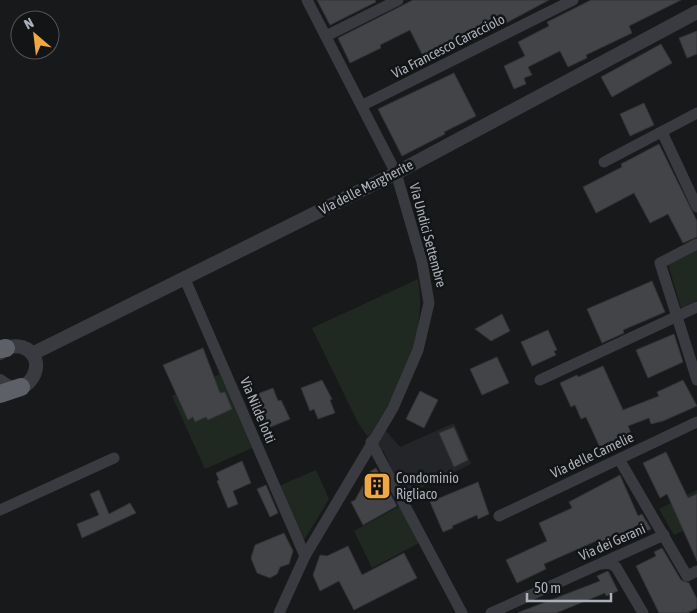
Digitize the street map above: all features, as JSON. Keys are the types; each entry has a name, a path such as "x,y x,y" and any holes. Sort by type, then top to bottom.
{"highway":[{"path":"0,385 21,387"}],"street":[{"name":"Via Undici Settembre","path":"279,613 305,556 392,408 418,350 429,302 422,262 396,173 363,105 307,0"},
{"path":"326,36 398,0"},
{"name":"Via Francesco Caracciolo","path":"363,105 573,0"},
{"name":"Via delle Margherite","path":"32,354 396,173 697,12"},
{"path":"604,162 697,113"},
{"path":"662,132 697,207"},
{"path":"697,244 660,263 697,380"},
{"name":"Via Nilde Iotti","path":"184,277 305,556"},
{"path":"540,380 697,307"},
{"path":"2,350 20,346 32,354 36,366 35,373 32,380 21,387"},
{"name":"Via delle Camelie","path":"499,516 697,422"},
{"path":"372,442 462,613"},
{"path":"0,510 114,458"},
{"path":"619,459 687,576 697,571"},
{"name":"Via dei Gerani","path":"491,613 664,535"},
{"path":"596,566 614,564 643,613"}],"shaded area":[{"path":"697,250 697,300 681,308 668,264"},
{"path":"418,279 419,321 415,341 400,382 368,437 358,423 312,328"},
{"path":"220,374 252,448 205,469 172,396"},
{"path":"378,422 400,447 454,423 471,464 404,496 384,452 368,437"},
{"path":"316,470 329,499 303,542 279,486"},
{"path":"697,490 697,524 674,535 659,509"},
{"path":"400,506 419,543 372,568 354,531"}],"building":[{"path":"317,0 375,0 376,2 330,25"},
{"path":"413,0 549,0 467,44 466,42 426,62 410,30 380,45 381,48 350,63 338,38"},
{"path":"591,0 681,0 629,26 632,33 586,55 587,58 568,67 560,51 528,67 532,75 524,78 526,84 514,89 504,66 525,56 518,42 549,26 547,22"},
{"path":"697,31 697,54 687,58 679,38"},
{"path":"661,44 672,63 612,97 601,77"},
{"path":"454,73 476,116 402,156 378,109"},
{"path":"644,103 654,125 630,136 620,114"},
{"path":"659,144 697,221 697,237 683,243 668,214 650,223 634,193 596,213 583,187 622,167 621,164"},
{"path":"652,281 665,312 623,330 624,333 602,343 587,309"},
{"path":"502,314 510,331 491,341 475,329"},
{"path":"548,330 557,350 554,351 556,355 532,366 521,342"},
{"path":"674,334 683,362 648,378 636,350"},
{"path":"203,348 220,393 225,392 232,409 208,420 206,417 195,422 193,417 188,420 163,365"},
{"path":"497,357 509,383 482,395 470,369"},
{"path":"603,366 623,410 659,396 657,392 683,380 697,406 663,421 651,424 649,418 628,426 634,440 603,454 586,417 581,419 575,405 571,407 560,383"},
{"path":"322,380 332,399 330,400 335,413 318,419 314,409 310,411 301,388"},
{"path":"273,388 278,401 281,400 290,419 261,431 247,398"},
{"path":"420,391 438,400 424,428 406,419"},
{"path":"454,427 468,460 454,467 439,433"},
{"path":"666,452 688,498 697,494 697,561 667,494 660,498 643,463"},
{"path":"242,461 251,483 233,491 238,504 228,508 217,481 219,480 216,473"},
{"name":"Condominio Rigliaco","path":"376,468 397,506 363,525 351,502 355,500 371,471"},
{"path":"620,475 638,516 642,514 651,529 602,552 596,541 544,564 546,569 517,583 506,560 547,541 539,523 572,508 569,502"},
{"path":"478,482 489,514 478,519 477,515 443,532 430,502"},
{"path":"266,485 278,513 270,517 257,489"},
{"path":"99,490 109,514 130,503 136,513 82,538 77,524 99,515 90,494"},
{"path":"284,533 293,551 289,564 280,567 277,574 270,578 257,573 251,558 255,545"},
{"path":"348,546 362,575 404,553 417,578 354,610 339,581 320,591 313,575 320,555 327,556"},
{"path":"662,548 681,580 689,583 697,599 697,608 687,613 659,613 636,566 656,556 654,552"},
{"path":"608,571 618,591 606,596 605,593 556,613 517,613 600,581 597,576"}],"place":[{"name":"Condominio Rigliaco","path":"377,486"}]}
